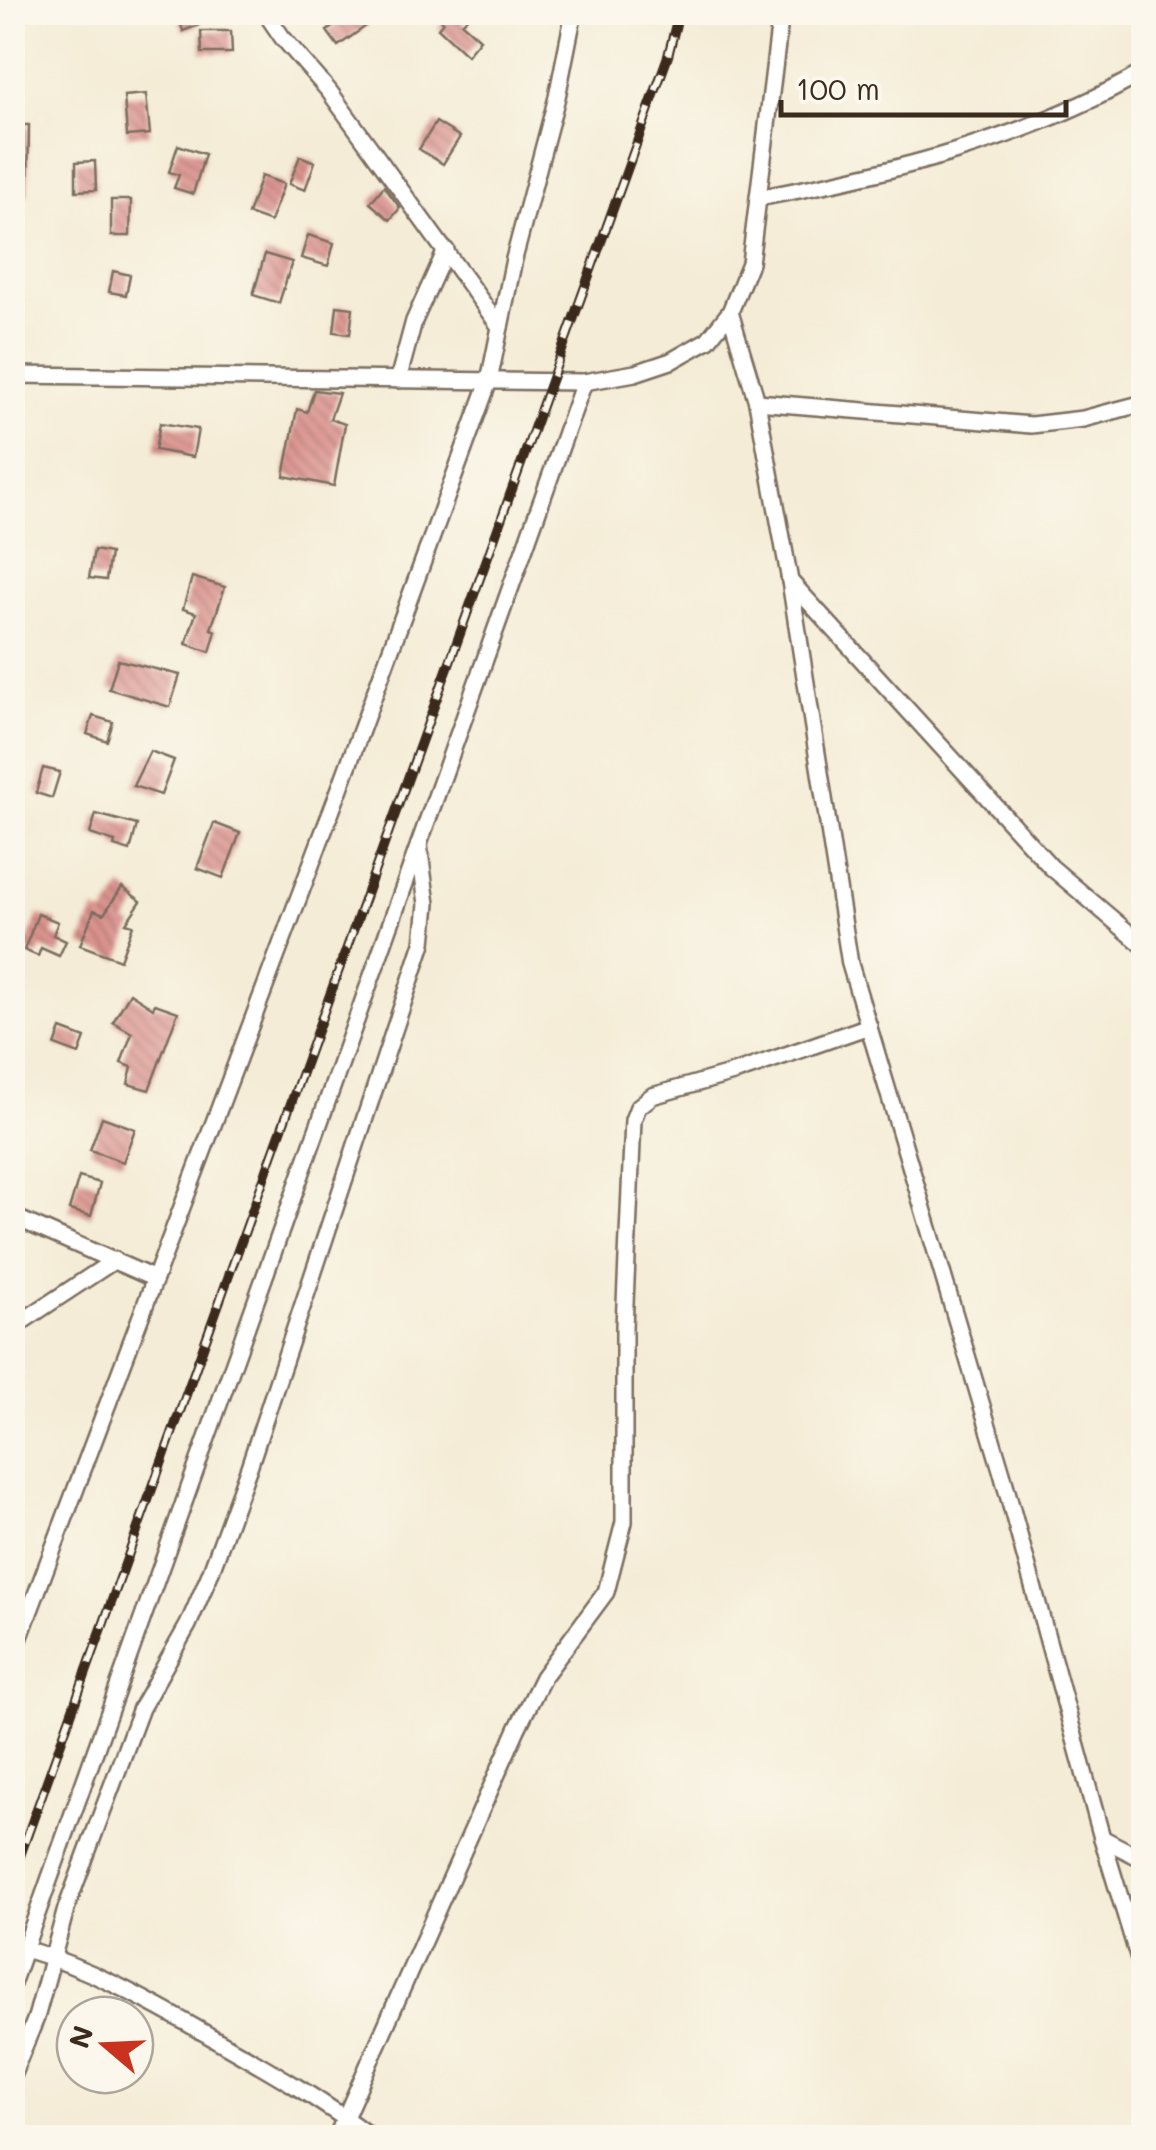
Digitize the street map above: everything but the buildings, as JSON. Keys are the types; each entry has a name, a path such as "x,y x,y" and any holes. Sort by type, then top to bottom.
{"street":[{"path":"265,12 329,91 500,326"},
{"path":"12,1658 489,381 574,12"},
{"path":"12,375 584,382 635,373 671,361 708,340 730,312 750,264 780,12"},
{"path":"758,198 868,178 977,145 1080,106 1144,72"},
{"path":"398,380 414,320 446,250"},
{"path":"730,312 757,402 790,581 850,964 1002,1474 1144,1976"},
{"path":"12,1984 584,382"},
{"path":"757,402 1030,424 1083,419 1144,403"},
{"path":"790,581 1051,867 1144,946"},
{"path":"12,2076 36,2018 66,1908 141,1708 188,1626 210,1574 362,1132 423,942 427,904 418,843"},
{"path":"336,2138 517,1729 543,1677 606,1592 614,1566 624,1522 626,1239 633,1120 638,1107 652,1096 737,1072 868,1026"},
{"path":"12,1216 155,1280"},
{"path":"12,1328 115,1260"},
{"path":"1102,1838 1144,1860"},
{"path":"25,1949 136,1994 344,2116 372,2138"}],"railway":[{"path":"12,1878 668,56 679,12"}]}
